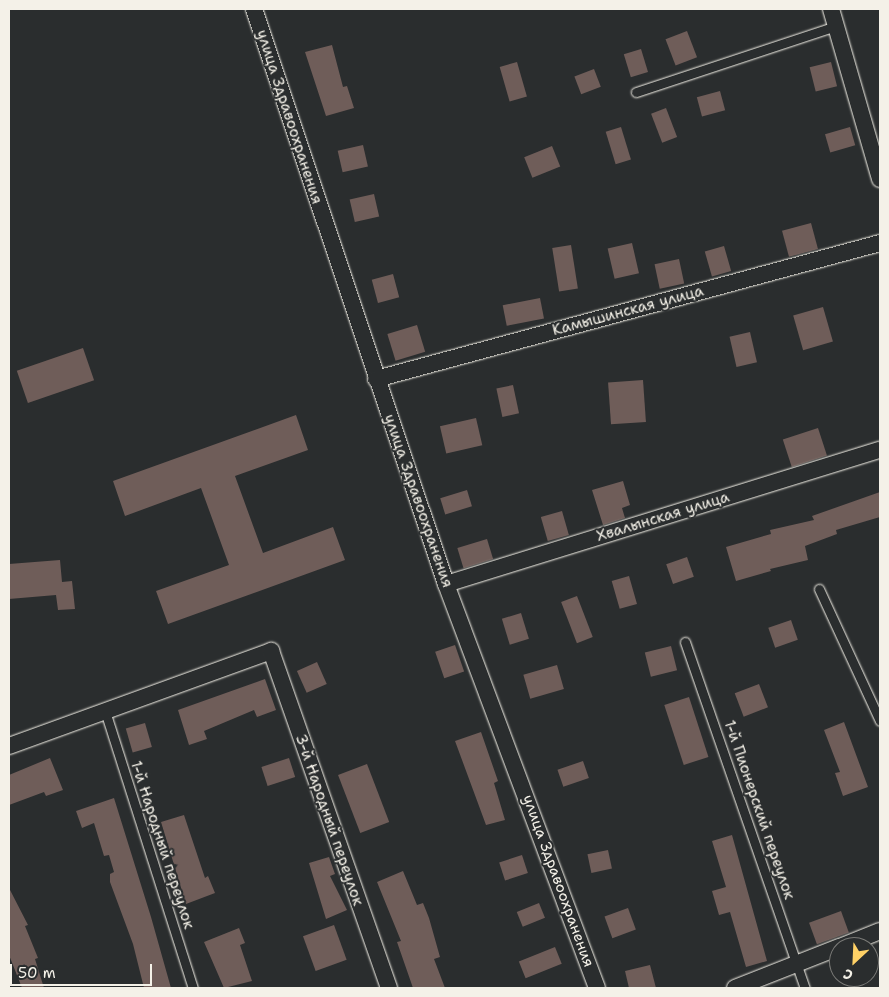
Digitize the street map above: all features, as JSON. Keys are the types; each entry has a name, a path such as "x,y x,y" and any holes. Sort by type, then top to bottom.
{"street":[{"name":"улица Здравоохранения","path":"254,9 446,584 598,988"},
{"path":"831,9 880,179"},
{"name":"Камышинская улица","path":"376,379 880,244"},
{"name":"Хвалынская улица","path":"446,584 880,450"},
{"name":"3-й Народный переулок","path":"105,711 271,651 389,988"},
{"path":"9,746 105,711"},
{"path":"866,937 880,932"},
{"path":"735,988 829,951"}],"lane":[{"path":"636,92 835,26"},
{"path":"819,589 880,721"},
{"name":"1-й Пионерский переулок","path":"685,642 798,963 805,988"},
{"name":"1-й Народный переулок","path":"105,711 193,988"}],"building":[{"path":"687,31 697,57 676,65 666,39"},
{"path":"332,45 343,87 347,86 354,108 326,116 305,52"},
{"path":"641,49 648,72 631,77 624,54"},
{"path":"517,62 527,97 510,102 500,67"},
{"path":"831,62 837,86 816,92 810,67"},
{"path":"594,69 601,87 581,94 574,77"},
{"path":"720,91 725,110 702,117 697,97"},
{"path":"666,108 677,137 662,143 651,114"},
{"path":"621,127 631,160 616,164 606,132"},
{"path":"850,127 855,145 830,152 825,134"},
{"path":"363,145 368,166 343,172 338,151"},
{"path":"552,146 560,166 532,178 524,157"},
{"path":"374,194 379,216 355,222 350,200"},
{"path":"811,223 818,249 789,257 782,231"},
{"path":"632,243 639,273 615,279 608,249"},
{"path":"571,245 578,288 559,291 552,248"},
{"path":"724,246 731,271 712,277 705,252"},
{"path":"679,259 684,283 660,289 655,264"},
{"path":"393,274 399,297 378,303 372,280"},
{"path":"540,298 544,319 507,326 503,305"},
{"path":"823,307 833,342 803,350 793,316"},
{"path":"417,325 425,352 396,361 387,334"},
{"path":"750,332 757,362 737,367 730,337"},
{"path":"83,348 94,380 28,403 17,371"},
{"path":"643,380 646,422 611,424 608,382"},
{"path":"513,385 519,413 502,417 496,389"},
{"path":"296,415 308,450 235,476 263,553 333,527 345,560 168,624 156,591 229,565 201,488 125,516 113,481"},
{"path":"476,418 482,445 446,454 440,426"},
{"path":"818,428 827,456 792,467 783,439"},
{"path":"623,481 630,505 622,508 625,518 603,525 592,490"},
{"path":"467,490 472,506 445,514 440,498"},
{"path":"880,492 880,517 836,530 837,534 805,546 808,560 770,569 771,571 736,581 726,547 771,534 770,530 814,520 812,516"},
{"path":"562,511 569,535 548,541 541,517"},
{"path":"487,539 493,559 463,568 457,548"},
{"path":"687,557 694,577 673,584 666,564"},
{"path":"60,560 62,582 72,581 75,609 58,610 56,595 9,599 9,564"},
{"path":"629,576 637,604 620,609 612,581"},
{"path":"577,596 593,637 577,643 561,602"},
{"path":"521,613 529,639 510,645 502,619"},
{"path":"791,620 798,640 775,648 768,628"},
{"path":"455,645 464,671 444,678 435,652"},
{"path":"671,646 677,670 651,677 645,653"},
{"path":"317,662 327,684 307,693 297,671"},
{"path":"557,665 564,689 530,699 523,675"},
{"path":"265,679 276,710 257,717 254,710 204,731 207,739 189,745 178,710"},
{"path":"759,684 768,707 744,717 735,693"},
{"path":"689,697 708,757 684,765 664,705"},
{"path":"844,722 868,787 843,796 835,773 840,772 824,730"},
{"path":"145,723 152,747 133,753 126,729"},
{"path":"481,732 498,781 494,783 505,820 486,825 455,741"},
{"path":"50,758 63,790 46,796 44,792 9,805 9,775"},
{"path":"289,758 295,777 268,786 261,767"},
{"path":"583,761 589,778 563,787 557,770"},
{"path":"367,764 389,822 360,833 338,775"},
{"path":"114,798 171,988 144,988 133,944 110,882 110,874 114,872 109,855 104,856 94,823 82,828 76,811"},
{"path":"184,815 205,878 208,876 215,893 186,904 161,822"},
{"path":"732,835 767,961 746,967 730,912 719,915 712,891 726,887 712,841"},
{"path":"608,850 612,869 591,873 587,854"},
{"path":"522,855 528,873 505,880 499,862"},
{"path":"329,857 335,874 330,876 347,910 326,919 309,863"},
{"path":"403,871 417,905 423,903 429,918 440,957 434,959 445,988 413,988 397,942 401,941 377,882"},
{"path":"9,888 28,925 25,926 38,958 35,959 44,988 22,988 9,955"},
{"path":"539,903 545,918 523,927 517,912"},
{"path":"628,908 636,930 612,938 605,917"},
{"path":"841,911 849,933 837,937 829,937 829,940 817,944 809,923"},
{"path":"334,925 347,960 316,971 303,936"},
{"path":"239,928 245,943 240,945 252,981 224,988 204,942"},
{"path":"555,947 562,964 526,978 519,962"},
{"path":"650,965 656,988 629,988 625,971"}]}
